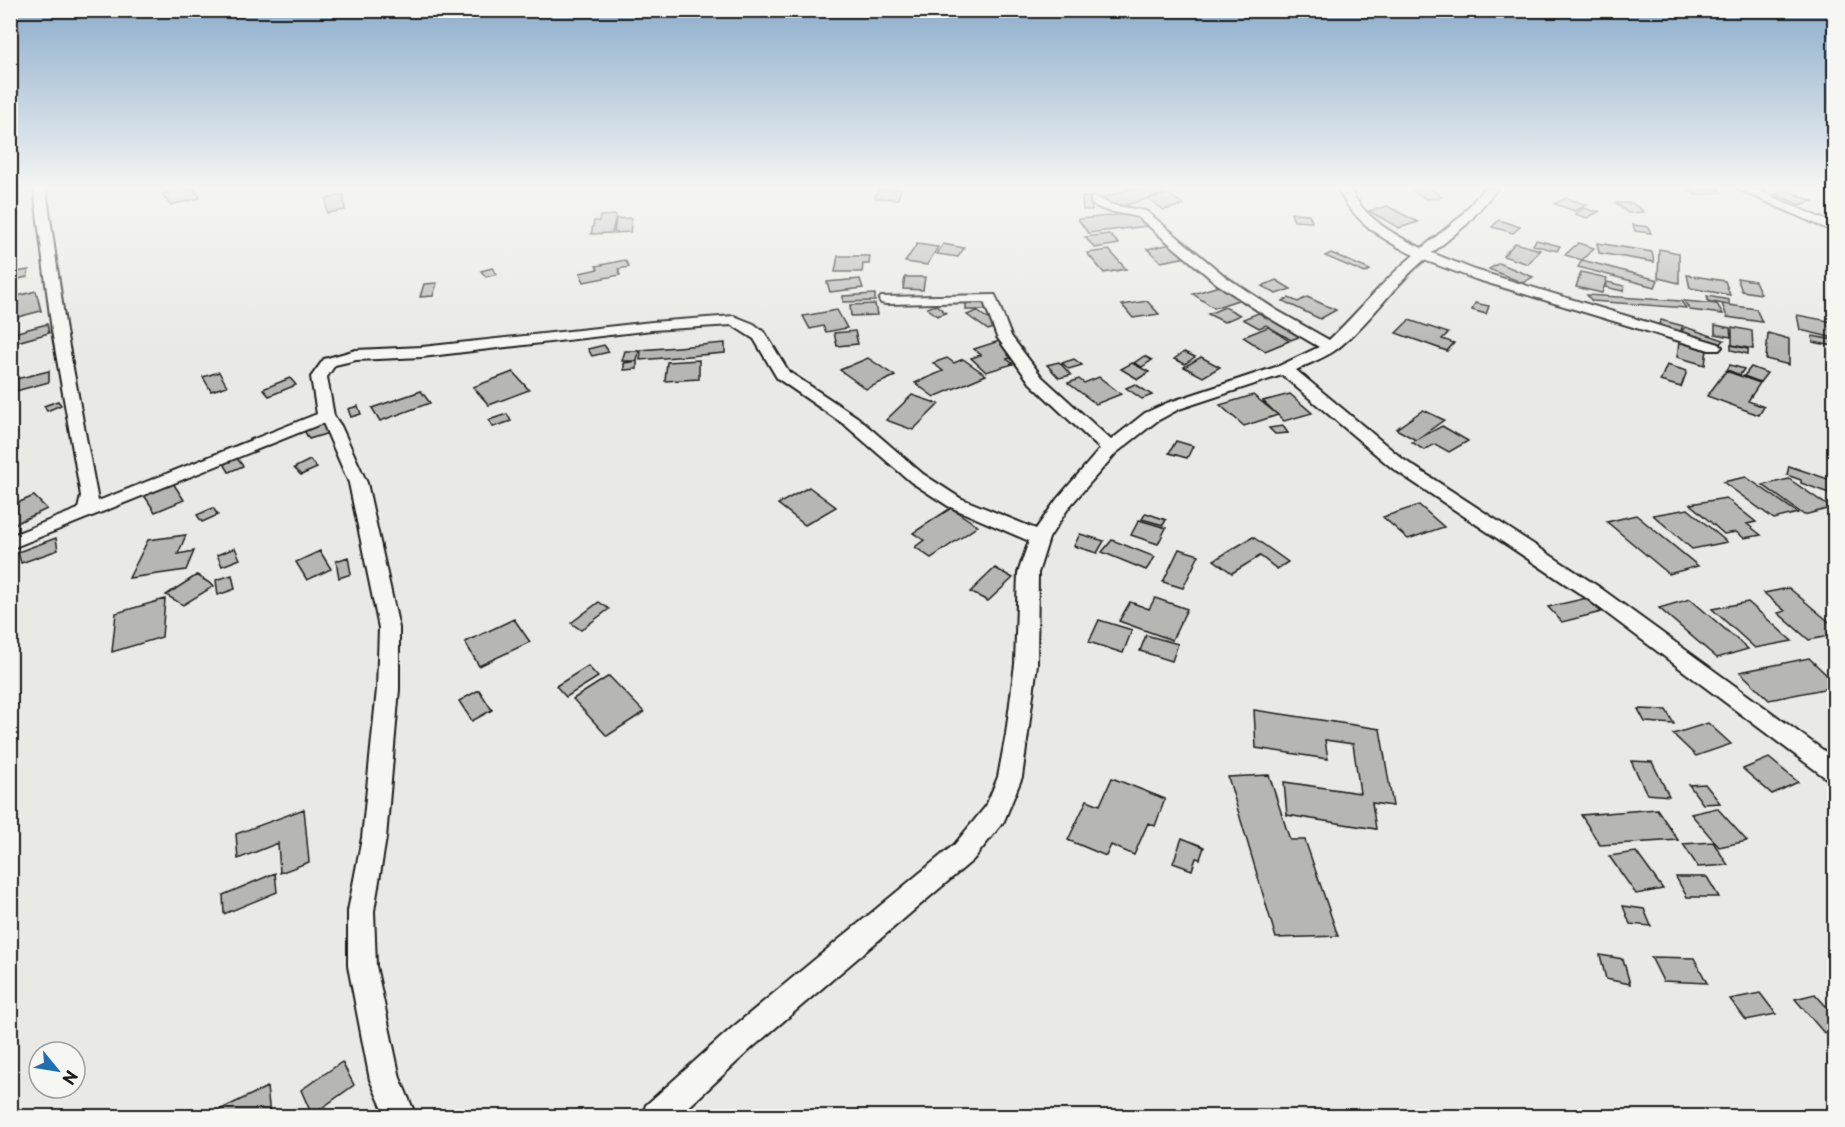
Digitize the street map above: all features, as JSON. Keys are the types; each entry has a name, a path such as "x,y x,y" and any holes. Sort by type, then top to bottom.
{"street":[{"path":"47,242 59,331 90,496 87,512"},
{"path":"1175,242 1221,280 1271,313 1330,347"},
{"path":"1402,242 1425,255 1478,275 1714,347"},
{"path":"657,1116 742,1037 964,852 995,813 1010,777 1012,766 1026,664 1028,573 1040,538 1063,504 1110,449 1151,417 1173,406 1285,369 1330,347 1362,317 1404,270 1440,242"},
{"path":"886,300 990,298 1004,337 1029,372 1110,449"},
{"path":"400,1116 385,1080 362,966 361,911 374,838 388,688 388,628 358,483 333,426 326,416 319,377 329,362 347,357 422,352 652,326 734,320 749,327 760,336 783,375 850,421 917,478 954,502 1040,538"},
{"path":"1285,369 1398,464 1592,592 1834,771"},
{"path":"10,543 326,416"}],"building":[{"path":"1089,242 1117,242 1119,244 1095,248"},
{"path":"1535,242 1542,242 1560,246 1557,251 1533,245"},
{"path":"1515,243 1540,250 1528,264 1503,256"},
{"path":"1578,243 1594,248 1582,260 1565,255"},
{"path":"1597,243 1652,252 1654,262 1599,253"},
{"path":"917,244 938,247 927,265 905,262"},
{"path":"943,244 964,248 958,257 937,254"},
{"path":"1172,244 1187,257 1161,262 1147,249"},
{"path":"1659,249 1679,253 1679,283 1658,278"},
{"path":"1109,250 1126,269 1104,273 1087,253"},
{"path":"1331,253 1370,270 1365,273 1325,256"},
{"path":"838,256 870,256 869,264 863,264 862,272 835,272"},
{"path":"625,260 629,267 618,269 620,275 584,282 580,273 598,269 596,266"},
{"path":"1582,260 1658,280 1655,287 1578,267"},
{"path":"1499,263 1533,277 1523,283 1489,269"},
{"path":"492,268 497,274 486,277 481,271"},
{"path":"29,270 27,277 10,281 10,273"},
{"path":"1581,272 1607,278 1602,293 1576,287"},
{"path":"1687,275 1725,281 1730,295 1690,288"},
{"path":"905,277 925,277 923,290 903,289"},
{"path":"1737,278 1755,281 1761,294 1742,291"},
{"path":"860,279 863,288 830,292 827,282"},
{"path":"1276,280 1291,289 1276,294 1262,286"},
{"path":"1607,282 1624,286 1623,291 1605,287"},
{"path":"437,283 433,296 420,297 424,284"},
{"path":"1222,285 1244,298 1214,308 1193,294"},
{"path":"36,291 41,311 10,319 10,298"},
{"path":"875,294 875,301 843,302 843,296"},
{"path":"1587,295 1681,301 1686,308 1592,301"},
{"path":"1707,296 1729,300 1729,305 1708,301"},
{"path":"1307,297 1336,310 1320,319 1283,301 1289,298 1298,302"},
{"path":"966,299 987,300 987,310 966,310"},
{"path":"1147,301 1159,314 1133,318 1122,305"},
{"path":"1684,301 1717,304 1723,314 1690,310"},
{"path":"1475,303 1489,306 1486,314 1472,310"},
{"path":"875,304 877,315 851,316 850,305"},
{"path":"1722,304 1756,309 1762,322 1727,317"},
{"path":"936,305 946,313 937,316 927,308"},
{"path":"1225,307 1240,315 1224,322 1208,314"},
{"path":"837,310 847,328 826,332 823,326 810,329 803,316"},
{"path":"977,311 998,326 988,330 967,315"},
{"path":"1261,312 1301,336 1291,340 1266,325 1259,328 1243,319"},
{"path":"1797,315 1834,322 1834,338 1800,330"},
{"path":"1409,320 1448,333 1442,339 1454,343 1447,351 1396,333"},
{"path":"1661,320 1683,326 1680,332 1658,325"},
{"path":"47,324 49,333 10,344 10,334"},
{"path":"1715,325 1730,328 1731,337 1715,334"},
{"path":"1268,327 1289,341 1265,351 1243,337"},
{"path":"1685,327 1724,340 1719,346 1680,333"},
{"path":"1732,327 1752,331 1753,349 1732,345"},
{"path":"855,331 858,344 837,346 834,333"},
{"path":"1768,333 1789,339 1789,365 1766,359"},
{"path":"1812,336 1834,340 1834,346 1813,342"},
{"path":"999,341 1015,356 1007,359 1013,364 986,372 971,358 981,355 974,349"},
{"path":"1679,342 1707,349 1705,365 1677,357"},
{"path":"725,343 725,353 640,360 641,350"},
{"path":"604,345 609,352 592,356 588,349"},
{"path":"1731,345 1748,349 1748,354 1731,350"},
{"path":"625,351 639,351 637,361 622,361"},
{"path":"1184,352 1195,357 1185,364 1174,359"},
{"path":"1144,356 1152,360 1142,367 1134,363"},
{"path":"1201,357 1220,367 1203,377 1184,367"},
{"path":"868,358 895,376 866,389 840,370"},
{"path":"947,358 954,363 963,359 986,375 934,397 915,383 943,371 933,363"},
{"path":"1074,359 1082,365 1069,369 1062,363"},
{"path":"699,360 699,379 665,381 667,362"},
{"path":"637,361 637,369 624,370 624,363"},
{"path":"1059,362 1071,375 1059,378 1047,365"},
{"path":"1132,363 1149,372 1138,379 1121,369"},
{"path":"1667,365 1687,371 1681,387 1660,381"},
{"path":"1730,365 1744,369 1740,375 1727,370"},
{"path":"1751,367 1767,373 1760,382 1744,376"},
{"path":"49,371 49,382 16,391 16,379"},
{"path":"1726,371 1760,383 1748,401 1764,407 1759,415 1707,396"},
{"path":"219,372 227,386 211,391 203,377"},
{"path":"513,372 529,390 489,405 473,387"},
{"path":"1099,377 1121,394 1096,404 1068,383 1079,379 1084,383"},
{"path":"290,378 296,385 269,396 263,389"},
{"path":"1135,384 1152,395 1142,399 1126,388"},
{"path":"421,391 430,403 380,421 372,408"},
{"path":"1290,394 1312,413 1284,421 1263,401"},
{"path":"912,395 939,404 913,430 886,420"},
{"path":"1253,395 1278,415 1244,426 1220,405"},
{"path":"58,401 61,405 47,411 44,406"},
{"path":"358,406 361,414 351,417 348,409"},
{"path":"1423,410 1444,420 1416,440 1396,429"},
{"path":"507,414 511,421 493,427 489,420"},
{"path":"324,419 332,432 309,439 302,427"},
{"path":"1283,426 1288,433 1275,434 1269,428"},
{"path":"1442,426 1468,441 1449,452 1435,444 1424,450 1412,442"},
{"path":"1176,441 1193,446 1187,458 1169,453"},
{"path":"236,457 243,466 229,472 223,462"},
{"path":"310,460 317,468 301,475 294,468"},
{"path":"1789,466 1834,481 1834,495 1801,483 1801,480 1787,475"},
{"path":"1746,477 1798,513 1774,519 1723,482"},
{"path":"1789,479 1831,508 1804,515 1763,485"},
{"path":"173,483 184,500 155,512 144,495"},
{"path":"809,487 836,507 805,525 778,504"},
{"path":"34,496 47,509 10,526 10,506"},
{"path":"1726,498 1756,522 1747,524 1761,535 1744,538 1736,532 1724,534 1690,504"},
{"path":"1419,505 1444,527 1408,539 1383,517"},
{"path":"213,508 218,515 202,522 197,515"},
{"path":"951,508 978,526 931,558 915,547 924,540 913,533"},
{"path":"1688,509 1727,542 1692,549 1653,515"},
{"path":"1146,513 1166,520 1163,525 1142,519"},
{"path":"1636,515 1698,566 1669,574 1607,522"},
{"path":"1139,520 1166,528 1158,544 1131,535"},
{"path":"1080,534 1104,541 1097,553 1074,546"},
{"path":"186,535 178,554 194,551 186,570 129,578 148,540"},
{"path":"1253,537 1288,562 1277,569 1260,556 1232,573 1214,560"},
{"path":"56,538 58,550 21,563 18,552"},
{"path":"1112,540 1155,557 1146,570 1102,552"},
{"path":"235,548 240,559 222,566 217,555"},
{"path":"1179,549 1199,555 1183,588 1163,582"},
{"path":"320,551 331,569 307,580 296,562"},
{"path":"348,557 351,574 339,578 336,561"},
{"path":"995,568 1013,578 988,601 970,592"},
{"path":"197,575 214,586 183,605 166,595"},
{"path":"232,575 235,589 218,595 216,580"},
{"path":"1789,588 1834,626 1834,635 1809,640 1778,613 1785,611 1764,593"},
{"path":"1155,598 1187,609 1172,640 1119,621 1130,602 1149,609"},
{"path":"1587,598 1601,612 1562,622 1548,607"},
{"path":"165,599 162,637 112,652 116,613"},
{"path":"1690,599 1748,649 1717,658 1659,608"},
{"path":"599,602 609,609 581,630 571,623"},
{"path":"1748,602 1792,641 1755,648 1712,609"},
{"path":"514,619 530,642 479,666 465,642"},
{"path":"1099,620 1132,630 1123,653 1089,642"},
{"path":"1146,635 1178,644 1172,661 1140,651"},
{"path":"1809,658 1834,682 1834,687 1769,700 1740,672"},
{"path":"588,666 598,677 566,697 556,686"},
{"path":"609,676 644,712 607,736 573,699"},
{"path":"479,690 492,710 472,721 459,701"},
{"path":"1638,709 1666,710 1674,724 1645,722"},
{"path":"1254,710 1380,729 1393,806 1372,803 1376,829 1287,815 1284,782 1360,793 1353,744 1325,740 1328,759 1256,748"},
{"path":"1708,723 1731,744 1696,756 1673,734"},
{"path":"1769,758 1798,782 1772,794 1743,769"},
{"path":"1631,761 1652,762 1669,796 1647,794"},
{"path":"1269,775 1290,840 1305,840 1338,936 1276,938 1228,777"},
{"path":"1112,778 1165,799 1155,826 1148,823 1134,855 1111,845 1106,856 1068,840 1087,800 1100,805"},
{"path":"1705,784 1720,803 1703,804 1689,785"},
{"path":"1717,808 1747,841 1719,847 1691,814"},
{"path":"304,809 309,862 280,873 278,843 238,859 236,834"},
{"path":"1657,809 1678,840 1600,845 1581,815"},
{"path":"1182,838 1204,847 1200,859 1196,858 1192,870 1173,863"},
{"path":"1713,842 1728,865 1698,867 1683,844"},
{"path":"1636,852 1663,889 1636,894 1609,856"},
{"path":"275,873 277,892 224,914 223,895"},
{"path":"1676,877 1707,877 1719,897 1687,897"},
{"path":"1623,906 1644,909 1651,926 1630,924"},
{"path":"1600,955 1623,959 1630,984 1606,979"},
{"path":"1651,957 1694,958 1707,983 1663,981"},
{"path":"1760,993 1776,1014 1746,1020 1730,999"},
{"path":"1815,994 1834,1015 1834,1030 1824,1033 1795,999"},
{"path":"342,1062 354,1085 312,1115 301,1090"},
{"path":"267,1087 270,1115 207,1116"}]}
